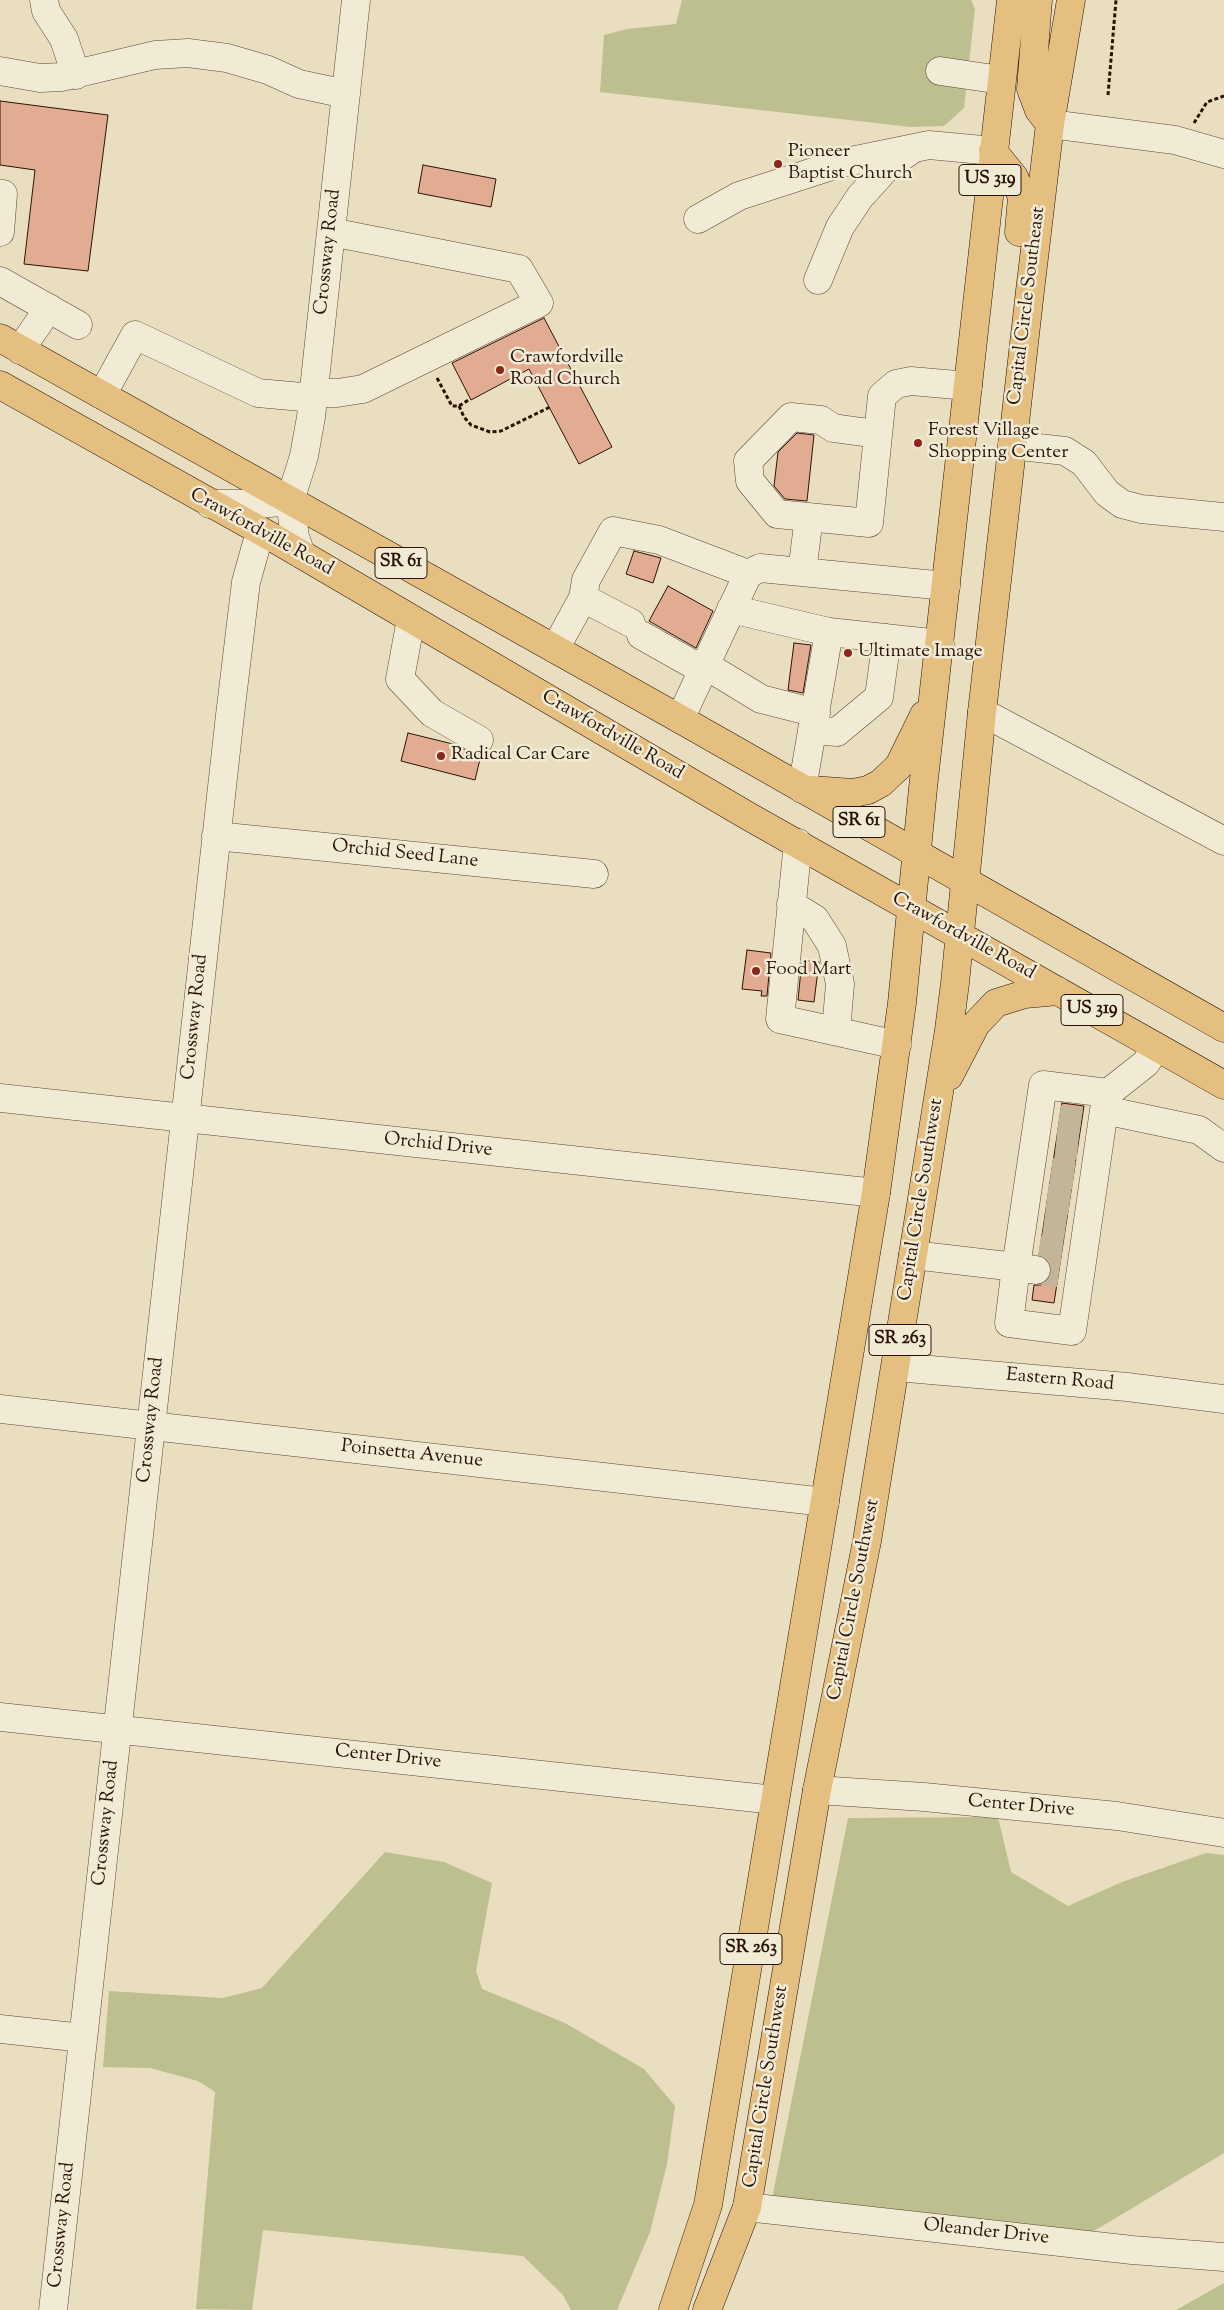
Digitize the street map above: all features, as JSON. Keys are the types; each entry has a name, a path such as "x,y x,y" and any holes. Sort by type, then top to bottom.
{"main road":[{"name":"US 319","path":"912,909 916,855 1011,0"},
{"path":"1038,0 1031,89 1039,110 1050,124"},
{"name":"Capital Circle Southeast","path":"965,881 1012,444 1050,124 1071,0"},
{"path":"993,151 1014,177 1022,197 1017,260 1030,291"},
{"name":"SR 61","path":"7,348 102,395 965,881"},
{"name":"Crawfordville Road","path":"0,385 301,554 912,909 1224,1085"},
{"path":"802,789 853,793 868,790 881,783 899,766 934,693"},
{"name":"US 319","path":"965,881 1224,1028"},
{"name":"Capital Circle Southwest","path":"707,2310 747,2207 817,1790 867,1541 896,1367 956,983 965,881"},
{"name":"Capital Circle Southwest","path":"673,2310 708,2205 876,1193 897,1045 912,909"},
{"path":"938,1097 976,1024 988,1010 996,1003 1014,996 1058,991"}],"street":[{"path":"44,0 46,11 64,39 76,75"},
{"name":"Crossway Road","path":"290,501 304,456 313,396 356,0"},
{"path":"0,71 40,78 76,75 155,55 188,53 227,58 268,70 299,84 346,94"},
{"path":"940,71 1001,80"},
{"path":"1050,124 1181,142 1224,154"},
{"path":"698,219 739,196 841,163 929,145 993,151"},
{"path":"818,280 840,227 860,197 888,166 913,148"},
{"path":"0,194 3,194 0,232"},
{"path":"102,395 135,335 258,393 313,396 363,389 539,303 519,269 331,232"},
{"path":"0,281 78,325"},
{"path":"7,348 49,308"},
{"path":"877,434 833,428 821,420 791,418 748,461 750,482 778,514 869,523 882,396 896,384 910,381 968,386"},
{"path":"1012,444 1065,451 1084,462 1107,493 1122,504 1141,509 1224,517"},
{"path":"210,504 259,504 290,501 295,537 301,554"},
{"path":"802,572 808,517"},
{"path":"555,649 583,598 586,580 613,531 659,540 748,574"},
{"name":"Crossway Road","path":"53,2310 216,836 246,582 260,532"},
{"path":"680,719 748,574 760,568 946,586"},
{"path":"583,598 704,668 762,699 838,732 879,697 887,638"},
{"path":"731,608 829,632 940,644"},
{"path":"411,619 400,679 432,713 479,740"},
{"path":"802,789 829,632"},
{"path":"982,712 1224,841"},
{"name":"Orchid Seed Lane","path":"216,836 594,874"},
{"path":"798,843 780,1019 897,1045"},
{"path":"792,904 815,919 832,946 840,984 836,1031"},
{"path":"1049,1261 1058,1199 1076,1127 1146,1063 1156,1047"},
{"name":"Orchid Drive","path":"0,1098 876,1193"},
{"path":"1076,1127 1199,1130 1224,1148"},
{"path":"1049,1261 1058,1199 1076,1127"},
{"path":"913,1256 1049,1261"},
{"name":"Eastern Road","path":"896,1367 1127,1387 1224,1399"},
{"name":"Poinsetta Avenue","path":"0,1409 825,1502"},
{"name":"Center Drive","path":"0,1717 775,1800"},
{"name":"Center Drive","path":"817,1790 924,1797 1117,1816 1224,1833"},
{"path":"0,2029 83,2038"},
{"name":"Oleander Drive","path":"747,2207 1132,2250 1224,2258"}],"path":[{"path":"1108,95 1116,0"},
{"path":"1181,142 1207,102 1224,96"},
{"path":"426,358 452,406 459,406 470,400"},
{"path":"459,406 464,418 471,425 490,432 501,431 550,407"}],"green space":[{"path":"682,0 971,0 975,9 964,108 944,126 911,127 600,92 604,35 627,29 676,24"},
{"path":"998,1817 1011,1872 1068,1906 1122,1882 1206,1853 1224,1855 1224,2153 1089,2234 772,2199 848,1818"},
{"path":"385,1852 444,1862 492,1883 476,1971 482,1989 565,2023 644,2069 675,2106 667,2164 650,2232 617,2310 571,2310 563,2295 523,2256 263,2230 252,2310 196,2309 215,2092 198,2081 150,2068 103,2067 109,1991 223,1998 262,1988"},
{"path":"1224,2283 1224,2310 1176,2310"}],"building":[{"path":"0,101 108,115 88,271 24,264 35,170 0,165"},
{"path":"423,165 496,179 491,207 418,193"},
{"path":"544,318 612,447 579,464 529,369 471,400 452,363"},
{"path":"797,433 814,435 807,501 785,499 774,486 778,452"},
{"path":"634,551 661,558 653,583 626,574"},
{"path":"668,586 713,611 696,648 649,621"},
{"path":"794,643 811,645 803,693 788,690"},
{"name":"Radical Car Care","path":"408,733 457,745 471,754 481,755 475,780 401,761"},
{"name":"Food Mart","path":"747,950 771,953 767,996 761,996 762,991 742,989"},
{"path":"802,960 819,962 814,1002 798,1000"},
{"path":"1062,1103 1084,1106 1054,1303 1032,1300 1034,1285 1041,1285 1048,1280 1051,1272 1051,1265 1046,1258 1039,1255"}],"tunnel":[{"path":"1059,1119 1081,1122"},
{"path":"1056,1144 1078,1146"},
{"path":"1051,1172 1074,1175"},
{"path":"1047,1198 1070,1201"},
{"path":"1044,1222 1066,1225"},
{"path":"1039,1250 1062,1253"},
{"path":"1036,1270 1059,1273"}],"place":[{"name":"Pioneer Baptist Church","path":"778,164"},
{"name":"Crawfordville Road Church","path":"500,370"},
{"name":"Forest Village Shopping Center","path":"918,443"},
{"name":"Ultimate Image","path":"848,653"},
{"name":"Radical Car Care","path":"441,756"},
{"name":"Food Mart","path":"756,971"}]}
